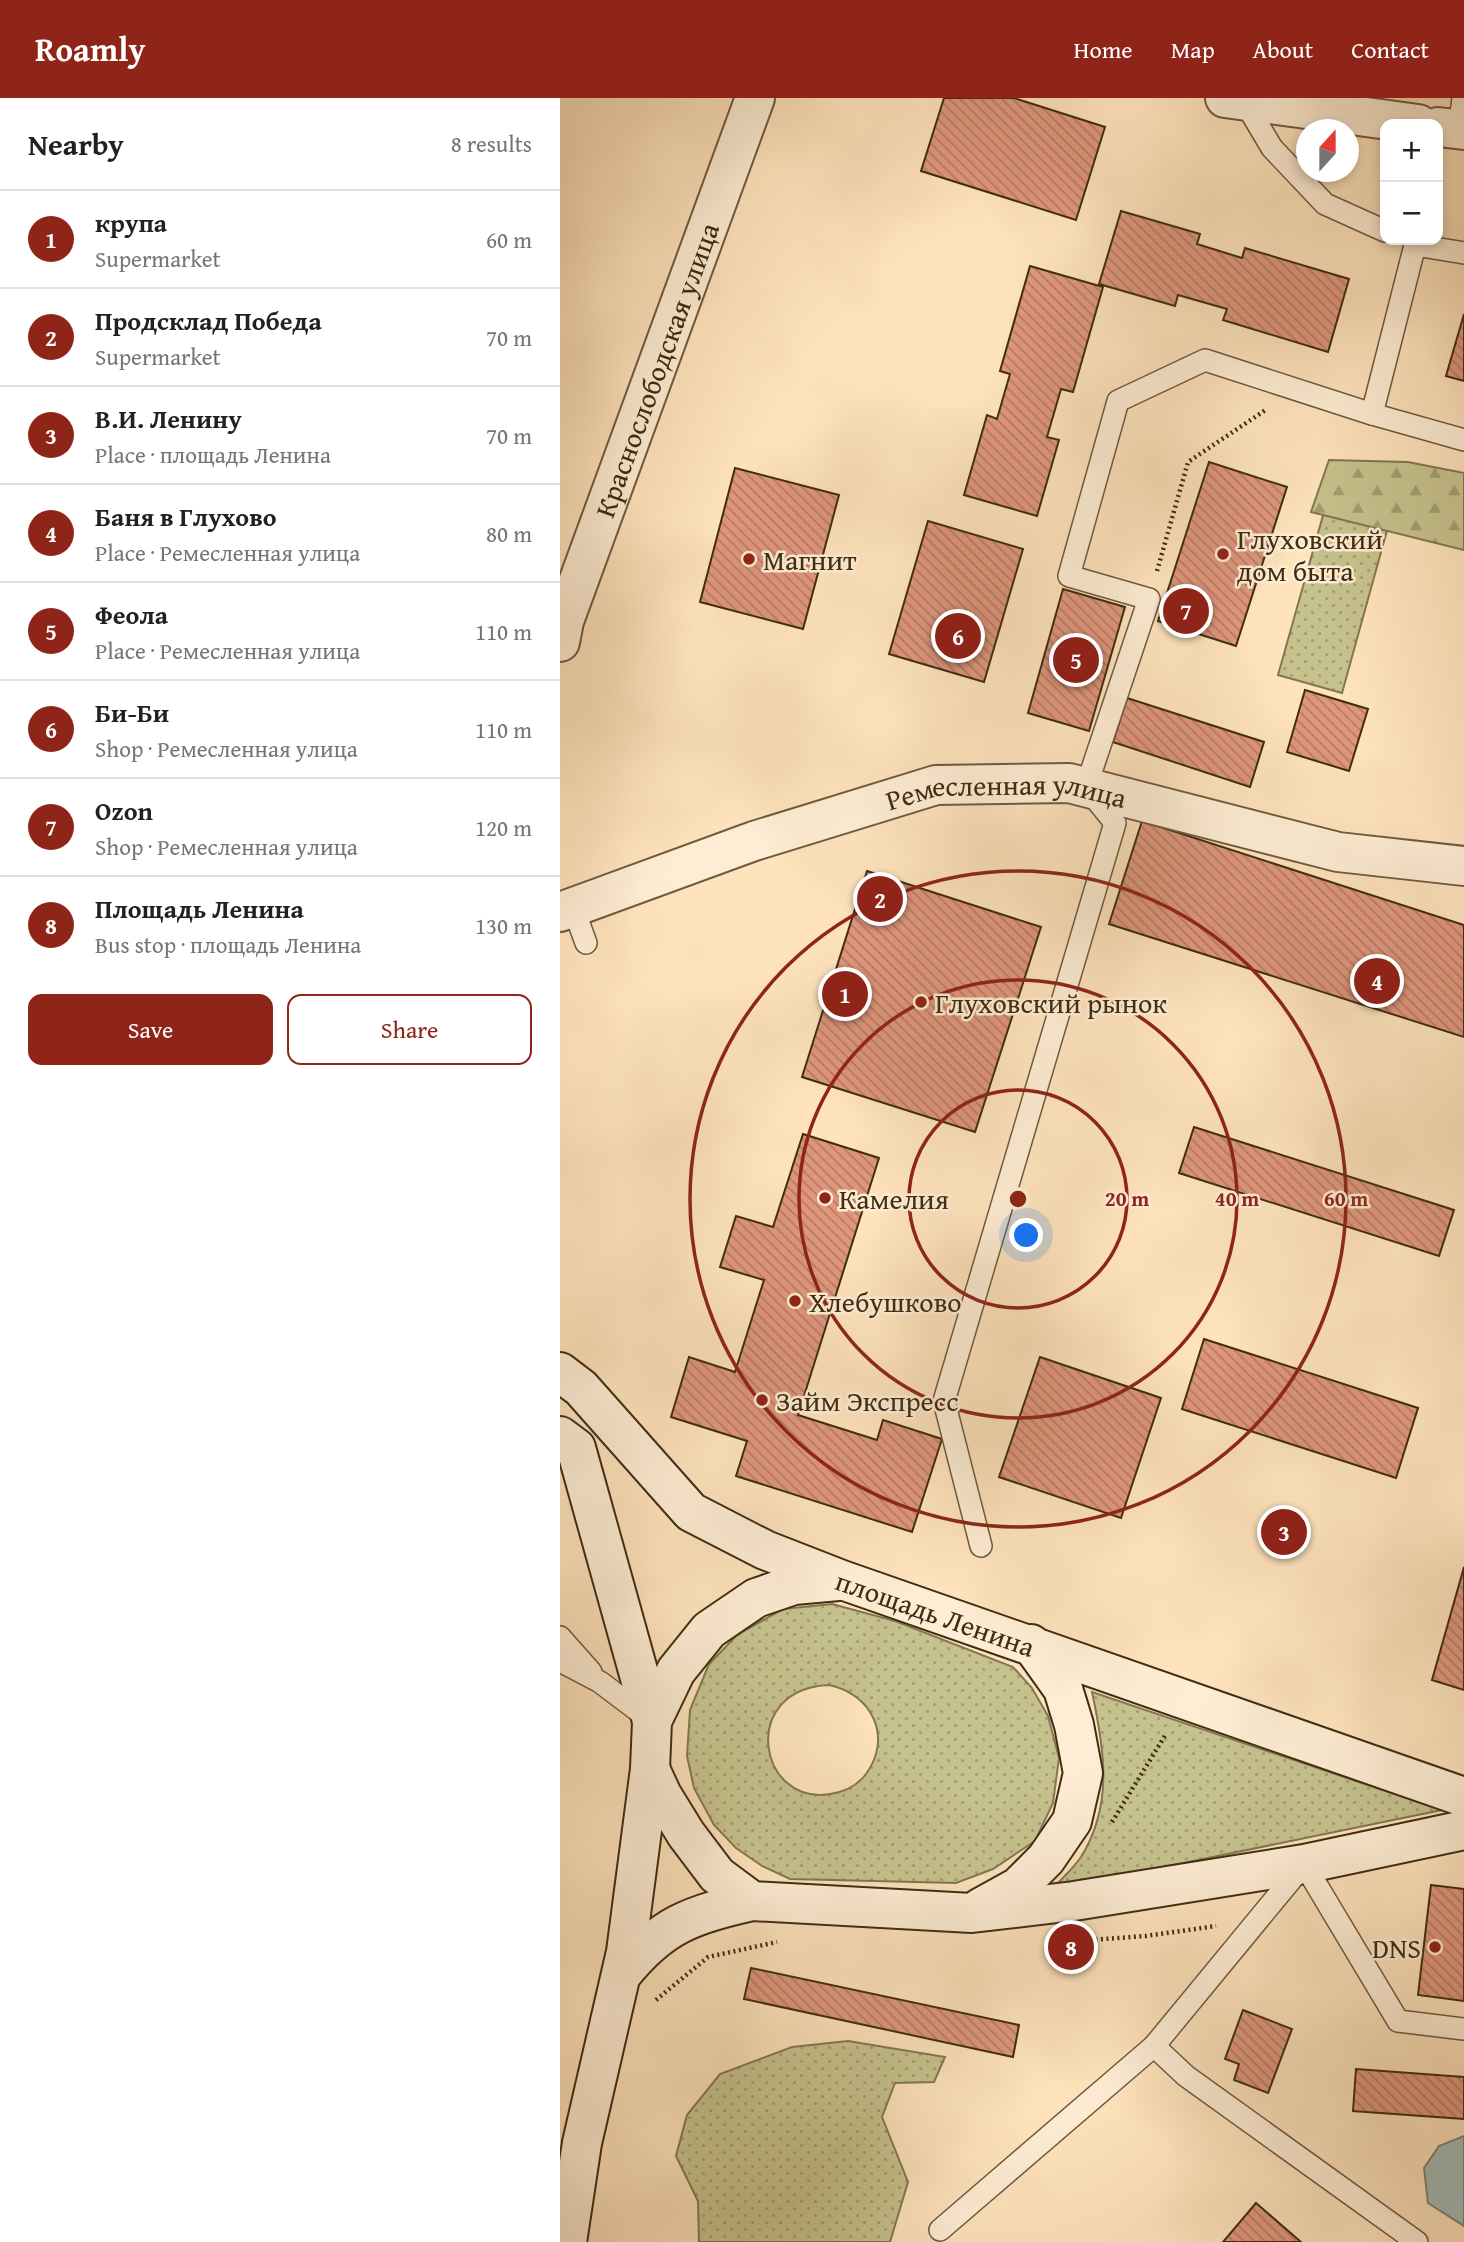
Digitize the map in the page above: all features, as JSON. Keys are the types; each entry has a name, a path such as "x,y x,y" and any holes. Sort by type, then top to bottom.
{"street":[{"name":"Краснослободская улица","path":"560,642 564,621 754,98"},
{"path":"1235,99 1381,119"},
{"name":"Ремесленная улица","path":"566,909 754,841 936,785 1069,783 1338,852 1464,866"},
{"path":"560,1372 581,1388 691,1512 765,1550 842,1580"},
{"path":"560,1436 576,1448 652,1721"},
{"name":"площадь Ленина","path":"752,1901 717,1875 686,1834 662,1795 650,1769 652,1721 676,1671 709,1630 756,1598 794,1585 842,1580 1031,1644 1063,1689 1074,1725 1083,1773 1072,1821 1046,1859 1018,1887 972,1913"},
{"path":"1031,1644 1464,1797"},
{"path":"567,2242 582,2143 622,1974 650,1769"},
{"path":"622,1974 642,1949 673,1926 710,1911 752,1901 972,1913 1074,1901 1304,1864 1464,1830"}],"lane":[{"path":"1235,99 1272,148 1325,204 1380,229"},
{"path":"1372,414 1409,245"},
{"path":"1420,245 1464,253"},
{"path":"981,1546 944,1401 1115,823 1086,787 1149,599 1069,576 1118,401 1205,360 1372,414 1464,440"},
{"path":"566,909 586,943"},
{"path":"560,1637 600,1682"},
{"path":"560,1661 600,1682 652,1721"},
{"path":"600,1682 639,1677"},
{"path":"940,2230 1154,2046 1304,1864 1398,2021 1464,2029"},
{"path":"1154,2046 1186,2076 1417,2242"}],"path":[{"path":"1149,599 1188,462 1297,390"},
{"path":"1111,1825 1166,1734"},
{"path":"1077,1940 1146,1936 1259,1919"},
{"path":"653,2010 657,1997 708,1957 781,1941"}],"green space":[{"path":"1329,460 1408,462 1464,473 1464,550 1311,512"},
{"path":"1333,480 1396,498 1342,693 1278,675"},
{"path":"832,1604 895,1621 1013,1667 1032,1688 1048,1716 1059,1758 1053,1803 1035,1841 993,1869 956,1883 790,1879 762,1866 736,1848 714,1825 694,1788 687,1756 690,1710 709,1664 737,1635 783,1609","holes":["829,1685 857,1697 874,1719 878,1746 874,1760 866,1774 850,1788 830,1794 806,1793 787,1783 774,1766 768,1746 770,1724 781,1705 800,1691"]},
{"path":"1092,1692 1442,1810 1052,1890 1081,1857 1098,1817 1102,1796 1102,1755"},
{"path":"848,2041 945,2057 934,2082 895,2083 882,2117 908,2182 890,2242 699,2242 698,2201 676,2156 687,2115 720,2074 792,2047"}],"water":[{"path":"1464,2136 1464,2226 1428,2203 1424,2168 1439,2146"}],"building":[{"path":"944,98 1014,98 1105,127 1076,220 921,171"},
{"path":"1121,211 1200,234 1197,244 1242,258 1245,248 1349,279 1328,352 1223,320 1227,309 1178,295 1175,306 1099,284"},
{"path":"1030,266 1103,287 1073,392 1061,389 1047,437 1059,440 1037,516 964,495 987,415 997,419 1010,374 1000,371"},
{"path":"1464,314 1464,381 1446,376"},
{"name":"Глуховский дом быта","path":"1209,462 1287,487 1236,646 1158,621"},
{"path":"735,468 839,495 803,629 700,602"},
{"path":"928,521 1023,549 984,682 889,654"},
{"path":"1063,589 1125,607 1089,731 1028,713"},
{"path":"1305,690 1368,709 1349,771 1287,752"},
{"path":"1127,698 1264,742 1250,787 1113,742"},
{"path":"1142,821 1464,925 1464,1037 1109,924"},
{"name":"Глуховский рынок","path":"867,871 1041,927 975,1132 802,1077"},
{"path":"1194,1127 1454,1210 1439,1256 1179,1173"},
{"path":"803,1134 879,1158 798,1415 877,1440 883,1420 942,1439 912,1532 736,1476 747,1441 671,1417 689,1357 735,1372 764,1280 720,1267 736,1216 773,1227"},
{"path":"1204,1339 1418,1408 1396,1478 1182,1409"},
{"path":"1040,1357 1161,1398 1121,1518 999,1477"},
{"path":"1464,1567 1464,1690 1432,1680"},
{"path":"1431,1885 1464,1889 1464,2001 1418,1995"},
{"path":"751,1968 1019,2025 1013,2057 744,1999"},
{"path":"1243,2010 1292,2029 1268,2093 1234,2080 1239,2064 1225,2059"},
{"path":"1356,2069 1464,2077 1464,2119 1353,2111"},
{"path":"1256,2203 1301,2242 1223,2242"}],"place":[{"name":"Глуховский дом быта","path":"1223,554"},
{"name":"Магнит","path":"749,559"},
{"name":"Ozon","path":"1186,611"},
{"name":"Би-Би","path":"958,636"},
{"name":"Феола","path":"1076,660"},
{"name":"Продсклад Победа","path":"880,899"},
{"name":"Баня в Глухово","path":"1377,981"},
{"name":"крупа","path":"845,994"},
{"name":"Глуховский рынок","path":"921,1002"},
{"name":"Камелия","path":"825,1198"},
{"name":"Хлебушково","path":"795,1301"},
{"name":"Займ Экспресс","path":"762,1400"},
{"name":"В.И. Ленину","path":"1284,1532"},
{"name":"Площадь Ленина","path":"1071,1947"},
{"name":"DNS","path":"1435,1947"}]}
